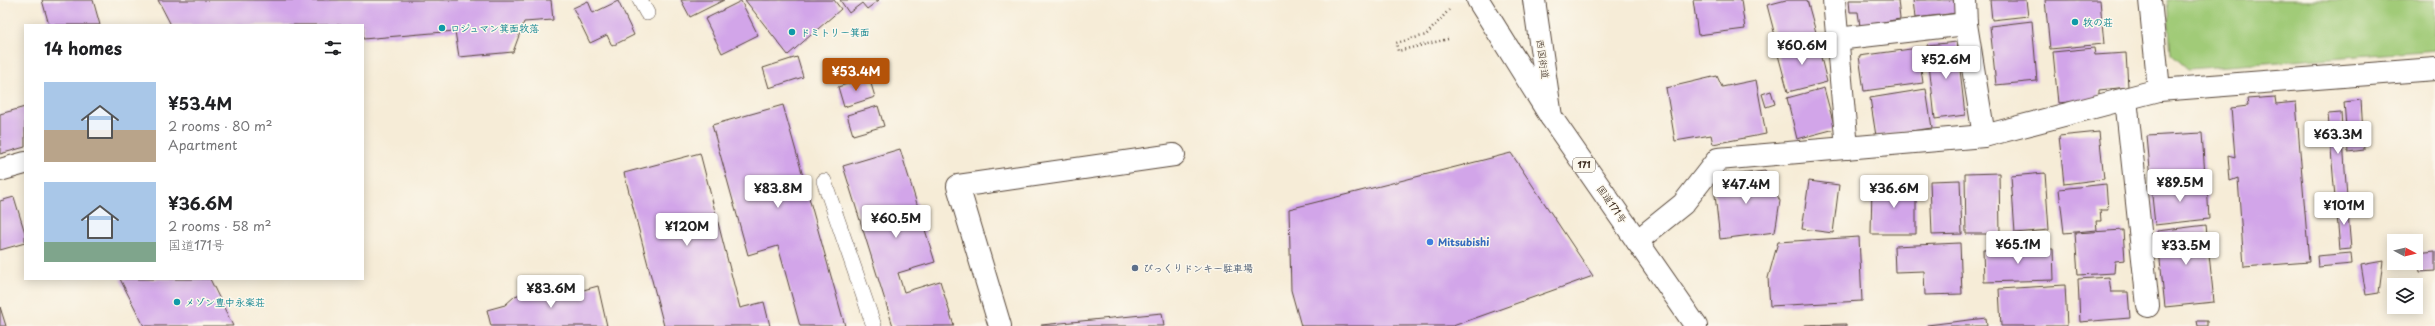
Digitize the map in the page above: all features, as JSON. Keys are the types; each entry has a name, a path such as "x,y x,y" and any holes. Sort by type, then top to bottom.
{"main road":[{"name":"国道171号","path":"1478,0 1552,117 1696,326"},
{"name":"西国街道","path":"1534,0 1552,117"},
{"path":"1834,0 1847,148"},
{"path":"1964,0 1966,24 1984,136"},
{"path":"2150,0 2159,90"},
{"path":"1837,39 1966,24"},
{"path":"1637,241 1683,204 1718,159 1984,136 2159,90 2435,69"},
{"path":"2126,99 2148,306"},
{"path":"1000,326 958,186 1174,155"},
{"path":"0,170 24,163"}],"lane":[{"path":"824,181 874,326"}],"path":[{"path":"1448,39 1398,51 1396,43 1426,35 1453,6"}],"green space":[{"path":"2167,0 2435,0 2435,50 2188,69 2171,54"}],"building":[{"path":"42,0 93,0 100,24 49,24"},
{"name":"ロジュマン箕面牧落","path":"158,0 551,0 553,20 524,22 513,52 459,57 455,31 364,39 364,24 170,24"},
{"path":"681,0 724,0 690,17"},
{"name":"ドミトリー箕面","path":"745,0 834,0 841,9 788,55"},
{"path":"840,0 879,0 867,9 862,3 849,13"},
{"path":"1693,0 1741,0 1745,29 1698,35"},
{"path":"1786,0 1807,0 1817,36 1778,47 1767,5"},
{"path":"1849,0 1898,0 1900,19 1860,26 1858,12 1850,12"},
{"path":"1913,0 1956,0 1957,13 1915,18"},
{"path":"1990,0 2026,0 2028,16 1992,20"},
{"name":"牧の荘","path":"2045,0 2100,0 2104,44 2050,49"},
{"path":"588,1 593,13 618,1 634,35 612,46 607,35 590,43 573,8"},
{"path":"741,1 758,35 722,53 705,19"},
{"path":"2032,21 2037,81 1996,85 1990,26"},
{"path":"1817,41 1827,82 1788,92 1777,51"},
{"path":"1957,42 1965,115 1935,119 1927,45"},
{"path":"1918,48 1923,83 1864,91 1859,56"},
{"path":"2094,48 2095,55 2126,53 2128,87 2099,90 2099,99 2058,103 2053,52"},
{"path":"797,57 803,77 769,88 763,68"},
{"path":"1717,76 1722,87 1756,80 1766,134 1713,144 1711,135 1675,141 1666,88"},
{"path":"869,77 875,97 844,107 838,87"},
{"path":"1824,88 1835,129 1797,139 1787,98"},
{"path":"1926,89 1932,128 1876,136 1870,98"},
{"path":"1771,91 1775,104 1766,107 1762,94"},
{"path":"2275,97 2276,104 2296,102 2309,262 2244,267 2238,178 2230,181 2228,155 2235,157 2231,108 2248,106 2247,99"},
{"path":"2361,100 2364,150 2348,152 2344,102"},
{"path":"783,105 845,326 800,326 778,246 748,255 712,125"},
{"path":"878,106 884,126 853,135 847,115"},
{"path":"24,107 24,147 0,154 0,114"},
{"path":"2341,113 2347,197 2335,198 2328,114"},
{"path":"2099,132 2104,179 2064,184 2059,136"},
{"path":"2202,133 2205,176 2151,180 2147,136"},
{"path":"900,149 935,262 898,273 904,292 940,281 954,326 893,326 843,166"},
{"path":"700,153 740,308 764,302 770,326 664,326 624,173"},
{"name":"Mitsubishi","path":"1511,153 1593,276 1453,326 1301,326 1291,290 1289,209"},
{"path":"1765,171 1780,201 1775,232 1720,239 1713,177"},
{"path":"1999,173 2000,234 1966,234 1965,174"},
{"path":"2045,173 2049,230 2015,233 2011,176"},
{"path":"1960,180 1962,234 1932,235 1930,181"},
{"path":"1809,181 1839,185 1833,233 1802,229"},
{"path":"2207,183 2209,219 2155,225 2151,186"},
{"path":"1872,184 1916,184 1916,234 1871,234"},
{"path":"2106,184 2108,210 2100,210 2101,221 2096,221 2097,230 2064,233 2059,189"},
{"path":"14,197 24,230 24,243 0,250 0,201"},
{"path":"2347,202 2351,249 2340,250 2336,203"},
{"path":"2206,225 2214,302 2165,307 2157,231"},
{"path":"2123,230 2125,260 2115,261 2114,273 2078,275 2075,233"},
{"path":"1859,237 1862,301 1770,306 1768,278 1778,242"},
{"path":"1960,243 1962,294 1925,295 1924,271 1895,272 1894,246"},
{"path":"2053,249 2054,280 1984,282 1983,250"},
{"path":"2435,251 2435,271 2420,272 2420,270 2423,270 2423,252"},
{"path":"2351,253 2352,264 2318,267 2317,256"},
{"path":"2383,261 2379,293 2366,295 2361,265"},
{"path":"2109,277 2111,292 2128,292 2130,318 2080,322 2078,279"},
{"name":"メゾン豊中永楽荘","path":"121,280 210,280 233,326 144,326"},
{"path":"2065,285 2067,326 2001,326 1999,289"},
{"path":"598,286 607,326 491,326 487,310 505,305 515,296 532,290 554,289 576,292"},
{"path":"0,307 6,326 0,326"},
{"path":"1162,313 1164,326 1041,326 1041,325"},
{"path":"1986,318 1987,326 1927,326 1927,325"},
{"path":"2197,321 2207,321 2207,326 2198,326"},
{"path":"1846,324 1846,326 1804,326 1804,325"}],"place":[{"name":"牧の荘","path":"2075,22"},
{"name":"ロジュマン箕面牧落","path":"442,28"},
{"name":"ドミトリー箕面","path":"792,32"},
{"name":"Mitsubishi","path":"1430,242"},
{"name":"びっくりドンキー駐車場","path":"1135,268"},
{"name":"メゾン豊中永楽荘","path":"177,302"}]}
